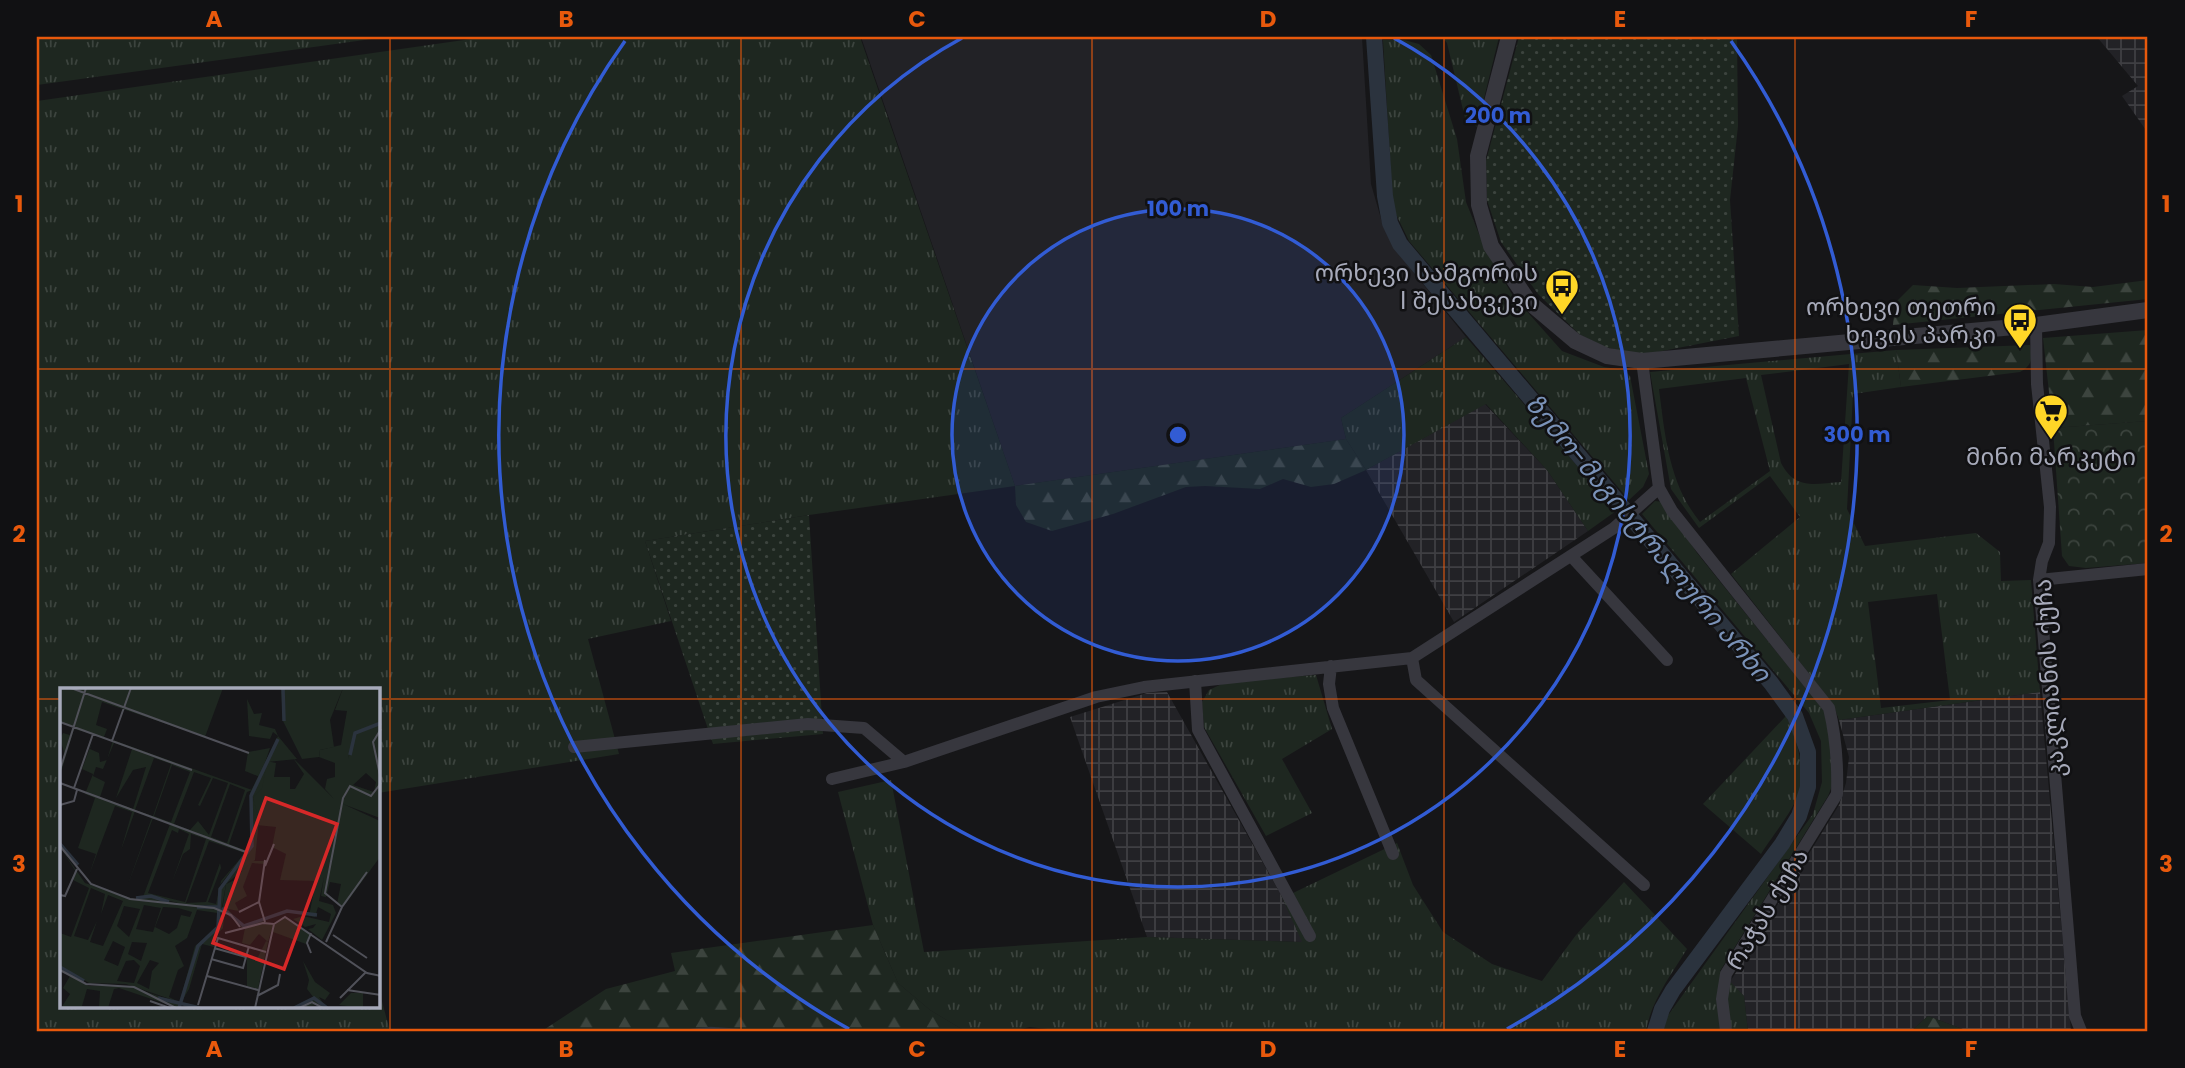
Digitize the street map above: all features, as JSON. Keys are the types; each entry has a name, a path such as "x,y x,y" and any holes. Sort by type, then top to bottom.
{"street":[{"path":"1509,37 1478,156 1479,205 1491,246 1529,302 1575,341 1606,356 1642,361 2036,325 2148,310"},
{"name":"კაკლიანის ქუჩა","path":"2036,325 2037,384 2050,507 2049,543 2039,580 2075,1016 2081,1031"},
{"path":"832,779 904,762 1096,697 1144,687 1412,658 1614,528 1658,488 1642,361"},
{"name":"რაჭას ქუჩა","path":"1658,488 1672,511 1829,708 1836,746 1837,794 1726,974 1722,999 1726,1031"},
{"path":"1571,555 1667,660"},
{"path":"2039,580 2148,569"},
{"path":"1412,658 1416,680 1644,885"},
{"path":"1331,666 1329,684 1333,708 1394,854"},
{"path":"1195,681 1198,730 1310,936"},
{"path":"574,747 808,724 835,725 864,728 904,762"}],"shaded area":[{"path":"861,37 1362,37 1371,184 1382,222 1398,253 1466,337 1341,418 1346,439 1015,486"},
{"path":"2097,37 2148,37 2148,133 2122,96 2138,86"},
{"path":"1485,404 1547,470 1588,531 1454,622 1366,470"},
{"path":"1167,692 1281,895 1303,942 1147,937 1070,717 1147,693"},
{"path":"2040,692 2071,1031 1968,1031 1928,1016 1911,1031 1748,1031 1744,996 1730,982 1839,805 1846,783 1849,757 1839,720"}],"green space":[{"path":"37,37 386,37 37,85"},
{"path":"485,37 860,37 1015,486 645,541 671,621 588,639 619,754 380,793 380,688 60,688 60,1009 380,1009 380,994 390,1031 37,1031 37,101"},
{"path":"1442,37 1499,37 1477,127 1465,118 1447,43"},
{"path":"1519,37 1737,37 1738,126 1730,200 1739,336 1642,355 1605,347 1579,334 1538,294 1501,242 1487,200 1486,161"},
{"path":"1383,40 1404,40 1419,44 1431,55 1457,139 1466,202 1485,249 1513,296 1562,351 1604,367 1624,370 1630,376 1649,474 1643,487 1629,500 1409,241 1393,208"},
{"path":"2148,280 2148,299 1893,325 1895,303 1913,285 1957,288 2054,284 2093,287"},
{"path":"2148,330 2148,421 2053,428 2043,338"},
{"path":"1466,337 1616,511 1588,531 1547,470 1486,404 1366,470 1346,439 1341,418"},
{"path":"2030,345 2031,361 2020,372 1901,387 1896,350"},
{"path":"1896,350 1901,387 1853,394 1847,509 1865,546 1976,533 2000,552 2001,581 2031,580 2040,692 1839,720 1833,704 1731,574 1800,517 1770,476 1699,528 1671,489 1650,372","holes":["1849,364 1841,482 1814,484 1792,478 1781,463 1761,375","1746,378 1770,471 1700,522 1681,492 1675,476 1666,442 1659,389","1937,594 1950,700 1881,708 1868,602"]},
{"path":"2148,421 2148,563 2086,568 2069,566 2062,556 2053,428"},
{"path":"1346,439 1366,470 1334,484 1311,487 1283,479 1260,489 1186,487 1113,514 1052,531 1026,522 1016,505 1015,486"},
{"path":"1655,501 1663,502 1697,553 1824,711 1832,747 1834,781 1828,796 1720,971 1744,996 1748,1031 1661,1031 1664,1021 1813,814 1822,782 1821,741 1809,713 1642,514"},
{"path":"809,515 823,734 713,744 645,541"},
{"path":"1316,675 1332,729 1282,759 1312,813 1266,836 1204,727 1202,702 1209,690 1226,682"},
{"path":"1786,716 1799,753 1801,782 1797,798 1761,854 1703,804"},
{"path":"891,780 924,952 1147,937 1302,942 1281,895 1293,893 1397,843 1413,885 1443,932 1492,964 1542,981 1576,935 1624,882 1687,949 1657,999 1646,1031 1065,1031 1030,1027 1012,1031 965,1031 930,1010 898,983 873,925 838,792"},
{"path":"873,925 898,983 930,1010 965,1031 542,1031 606,989 675,971 671,953"},
{"path":"1928,1016 1968,1031 1911,1031"}],"waterway":[{"name":"ზემო-მაგისტრალური არხი","path":"1374,37 1385,196 1390,223 1400,244 1771,683 1795,716 1808,752 1808,787 1799,816 1782,844 1673,990 1662,1009 1655,1031"},
{"path":"691,1031 740,1031"}],"place":[{"name":"ორხევი სამგორის I შესახვევი","path":"1562,316"},
{"name":"ორხევი თეთრი ხევის პარკი","path":"2020,350"},
{"name":"მინი მარკეტი","path":"2051,441"}]}
